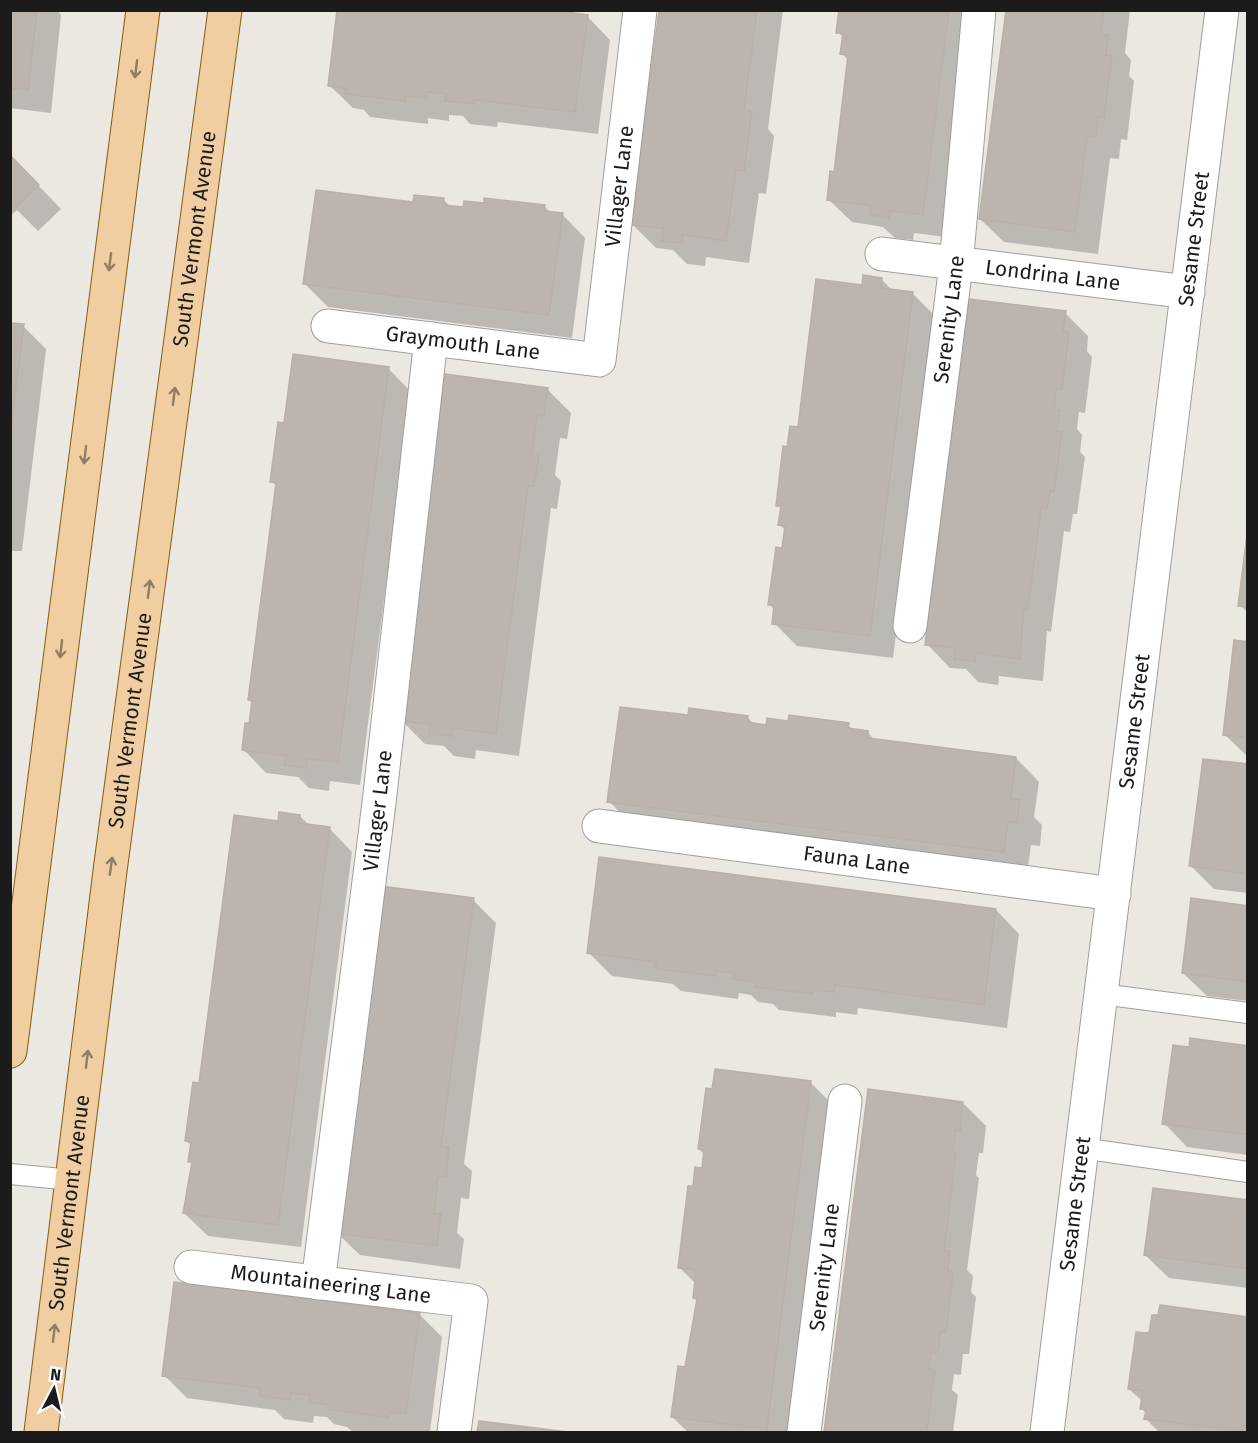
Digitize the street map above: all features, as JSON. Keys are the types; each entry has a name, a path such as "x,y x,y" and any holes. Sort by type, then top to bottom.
{"main road":[{"path":"10,1051 143,10"},
{"name":"South Vermont Avenue","path":"41,1432 112,860 225,10"}],"street":[{"name":"Villager Lane","path":"599,360 640,10"},
{"name":"Serenity Lane","path":"910,626 956,265 979,10"},
{"name":"Sesame Street","path":"1047,1432 1222,10"},
{"name":"Londrina Lane","path":"882,254 1188,292"},
{"name":"Graymouth Lane","path":"328,326 599,360"},
{"name":"Villager Lane","path":"318,1283 379,803 431,339"},
{"name":"Fauna Lane","path":"599,826 1114,894"},
{"name":"Serenity Lane","path":"804,1432 845,1101"},
{"name":"Mountaineering Lane","path":"191,1267 471,1300 454,1432"}],"lane":[{"path":"1101,994 1248,1013"},
{"path":"1081,1148 1248,1172"},
{"path":"10,1174 72,1180"}],"building":[{"path":"10,10 37,10 28,90 10,88"},
{"path":"337,10 553,10 588,15 575,112 475,100 474,104 445,101 446,94 427,92 426,98 405,96 405,101 345,94 346,89 328,86"},
{"path":"659,10 757,10 744,110 752,111 744,171 736,170 726,241 683,235 682,243 662,241 664,229 631,225"},
{"path":"839,10 949,10 923,215 891,211 889,218 870,215 871,206 827,200 830,171 834,172 848,55 840,54 843,33 836,33"},
{"path":"1006,10 1104,10 1101,34 1108,35 1106,55 1112,56 1104,118 1098,117 1096,137 1087,136 1075,232 979,219"},
{"path":"10,155 39,185 14,209 10,205"},
{"path":"316,190 413,202 414,195 444,198 443,205 463,207 464,201 484,203 484,198 545,205 544,211 563,213 549,315 303,284"},
{"path":"863,275 882,278 881,288 913,292 870,636 772,624 774,605 768,605 776,547 782,548 785,526 778,525 781,506 776,506 783,446 787,447 790,426 798,427 816,279 862,285"},
{"path":"969,299 1066,311 1063,331 1069,332 1062,390 1056,389 1054,409 1060,410 1057,431 1062,432 1054,492 1050,491 1047,509 1041,508 1028,609 1024,609 1020,659 976,653 975,662 954,659 955,648 925,645"},
{"path":"10,323 24,324 10,433"},
{"path":"293,354 389,367 338,762 307,759 306,768 284,765 286,756 242,750 245,723 249,723 252,701 248,700 276,483 270,482 278,422 284,423"},
{"path":"445,374 548,388 544,416 537,415 532,456 539,456 534,486 528,486 496,734 453,728 452,736 429,734 430,724 400,721"},
{"path":"1248,535 1248,607 1238,606"},
{"path":"1234,640 1248,642 1248,738 1223,735"},
{"path":"620,707 688,715 689,708 748,716 747,722 766,725 767,718 788,721 789,715 849,723 848,728 868,731 868,738 1016,757 1011,799 1020,800 1017,823 1008,822 1004,852 607,802"},
{"path":"1203,759 1248,764 1248,874 1189,866"},
{"path":"279,812 300,815 299,823 330,827 278,1225 183,1213 192,1162 188,1162 191,1142 185,1141 193,1082 199,1083 234,815 278,821"},
{"path":"599,857 996,909 984,1005 835,985 834,992 813,990 813,994 754,987 755,982 733,979 734,973 716,971 716,976 656,969 656,962 587,953"},
{"path":"380,886 474,898 441,1146 449,1147 446,1177 438,1176 434,1214 441,1214 437,1246 335,1233"},
{"path":"1191,898 1248,906 1248,982 1182,973"},
{"path":"1190,1038 1248,1046 1248,1135 1162,1124 1173,1045 1189,1047"},
{"path":"715,1069 811,1081 767,1429 671,1417 678,1366 685,1367 697,1299 693,1298 696,1270 678,1268 688,1186 693,1186 695,1167 702,1168 704,1150 698,1149 706,1088 712,1089"},
{"path":"868,1089 963,1102 960,1131 956,1130 953,1152 956,1153 944,1251 950,1251 948,1271 953,1272 946,1332 941,1331 938,1352 931,1352 929,1369 935,1370 927,1430 921,1430 921,1432 824,1432"},
{"path":"1153,1188 1248,1200 1248,1269 1144,1255"},
{"path":"174,1282 420,1313 406,1414 390,1412 389,1418 328,1409 328,1405 309,1402 310,1395 291,1393 290,1400 259,1396 260,1388 162,1376"},
{"path":"1160,1305 1248,1317 1248,1432 1144,1419 1146,1410 1140,1409 1143,1391 1128,1389 1136,1332 1149,1333 1152,1315 1158,1315"},
{"path":"479,1421 568,1432 477,1432"}]}
